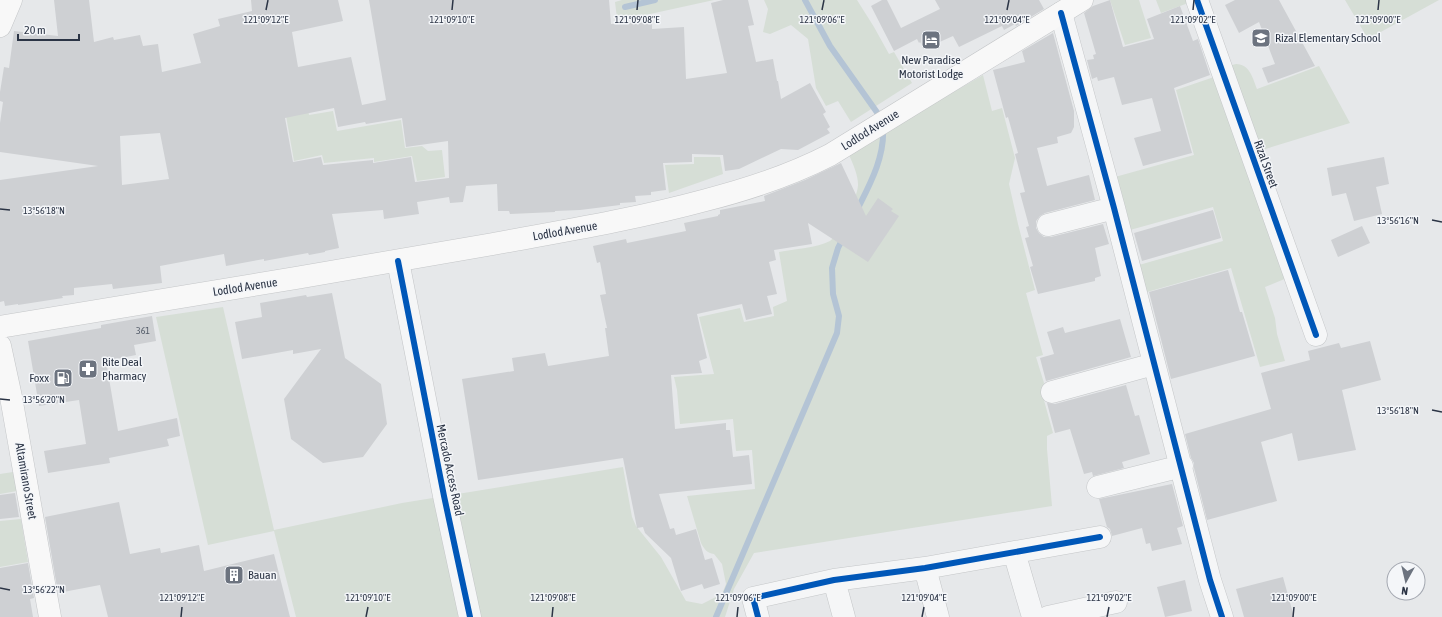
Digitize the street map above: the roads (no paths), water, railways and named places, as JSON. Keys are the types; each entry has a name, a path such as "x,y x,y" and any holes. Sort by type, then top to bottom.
{"main road":[{"path":"0,26 11,0"},
{"name":"Lodlod Avenue","path":"0,327 398,261 636,218 736,192 814,163 869,131 1082,0"},
{"name":"Altamirano Street","path":"0,346 11,397 50,617"}],"street":[{"name":"Rizal Street","path":"1197,0 1316,335"},
{"path":"1061,13 1182,466 1210,580 1222,617"},
{"path":"1048,225 1114,208"},
{"name":"Mercado Access Road","path":"398,261 470,617"},
{"path":"1052,392 1154,364"},
{"path":"1098,487 1182,466"},
{"path":"758,617 753,598 834,580 925,568 1100,537"},
{"path":"1014,552 1033,617"},
{"path":"925,568 938,617"},
{"path":"834,580 844,617"},
{"path":"1048,617 1116,602"}],"waterway":[{"path":"625,7 655,0"},
{"path":"805,0 830,46 881,118"},
{"path":"857,210 876,170 882,149 883,127"},
{"path":"716,617 837,333 839,316 833,294 832,268 838,248 843,238"}],"place":[{"name":"Rizal Elementary School","path":"1261,38"},
{"name":"New Paradise Motorist Lodge","path":"931,40"},
{"name":"Rite Deal Pharmacy","path":"88,369"},
{"name":"Foxx","path":"63,378"},
{"name":"Bauan","path":"234,575"}]}
